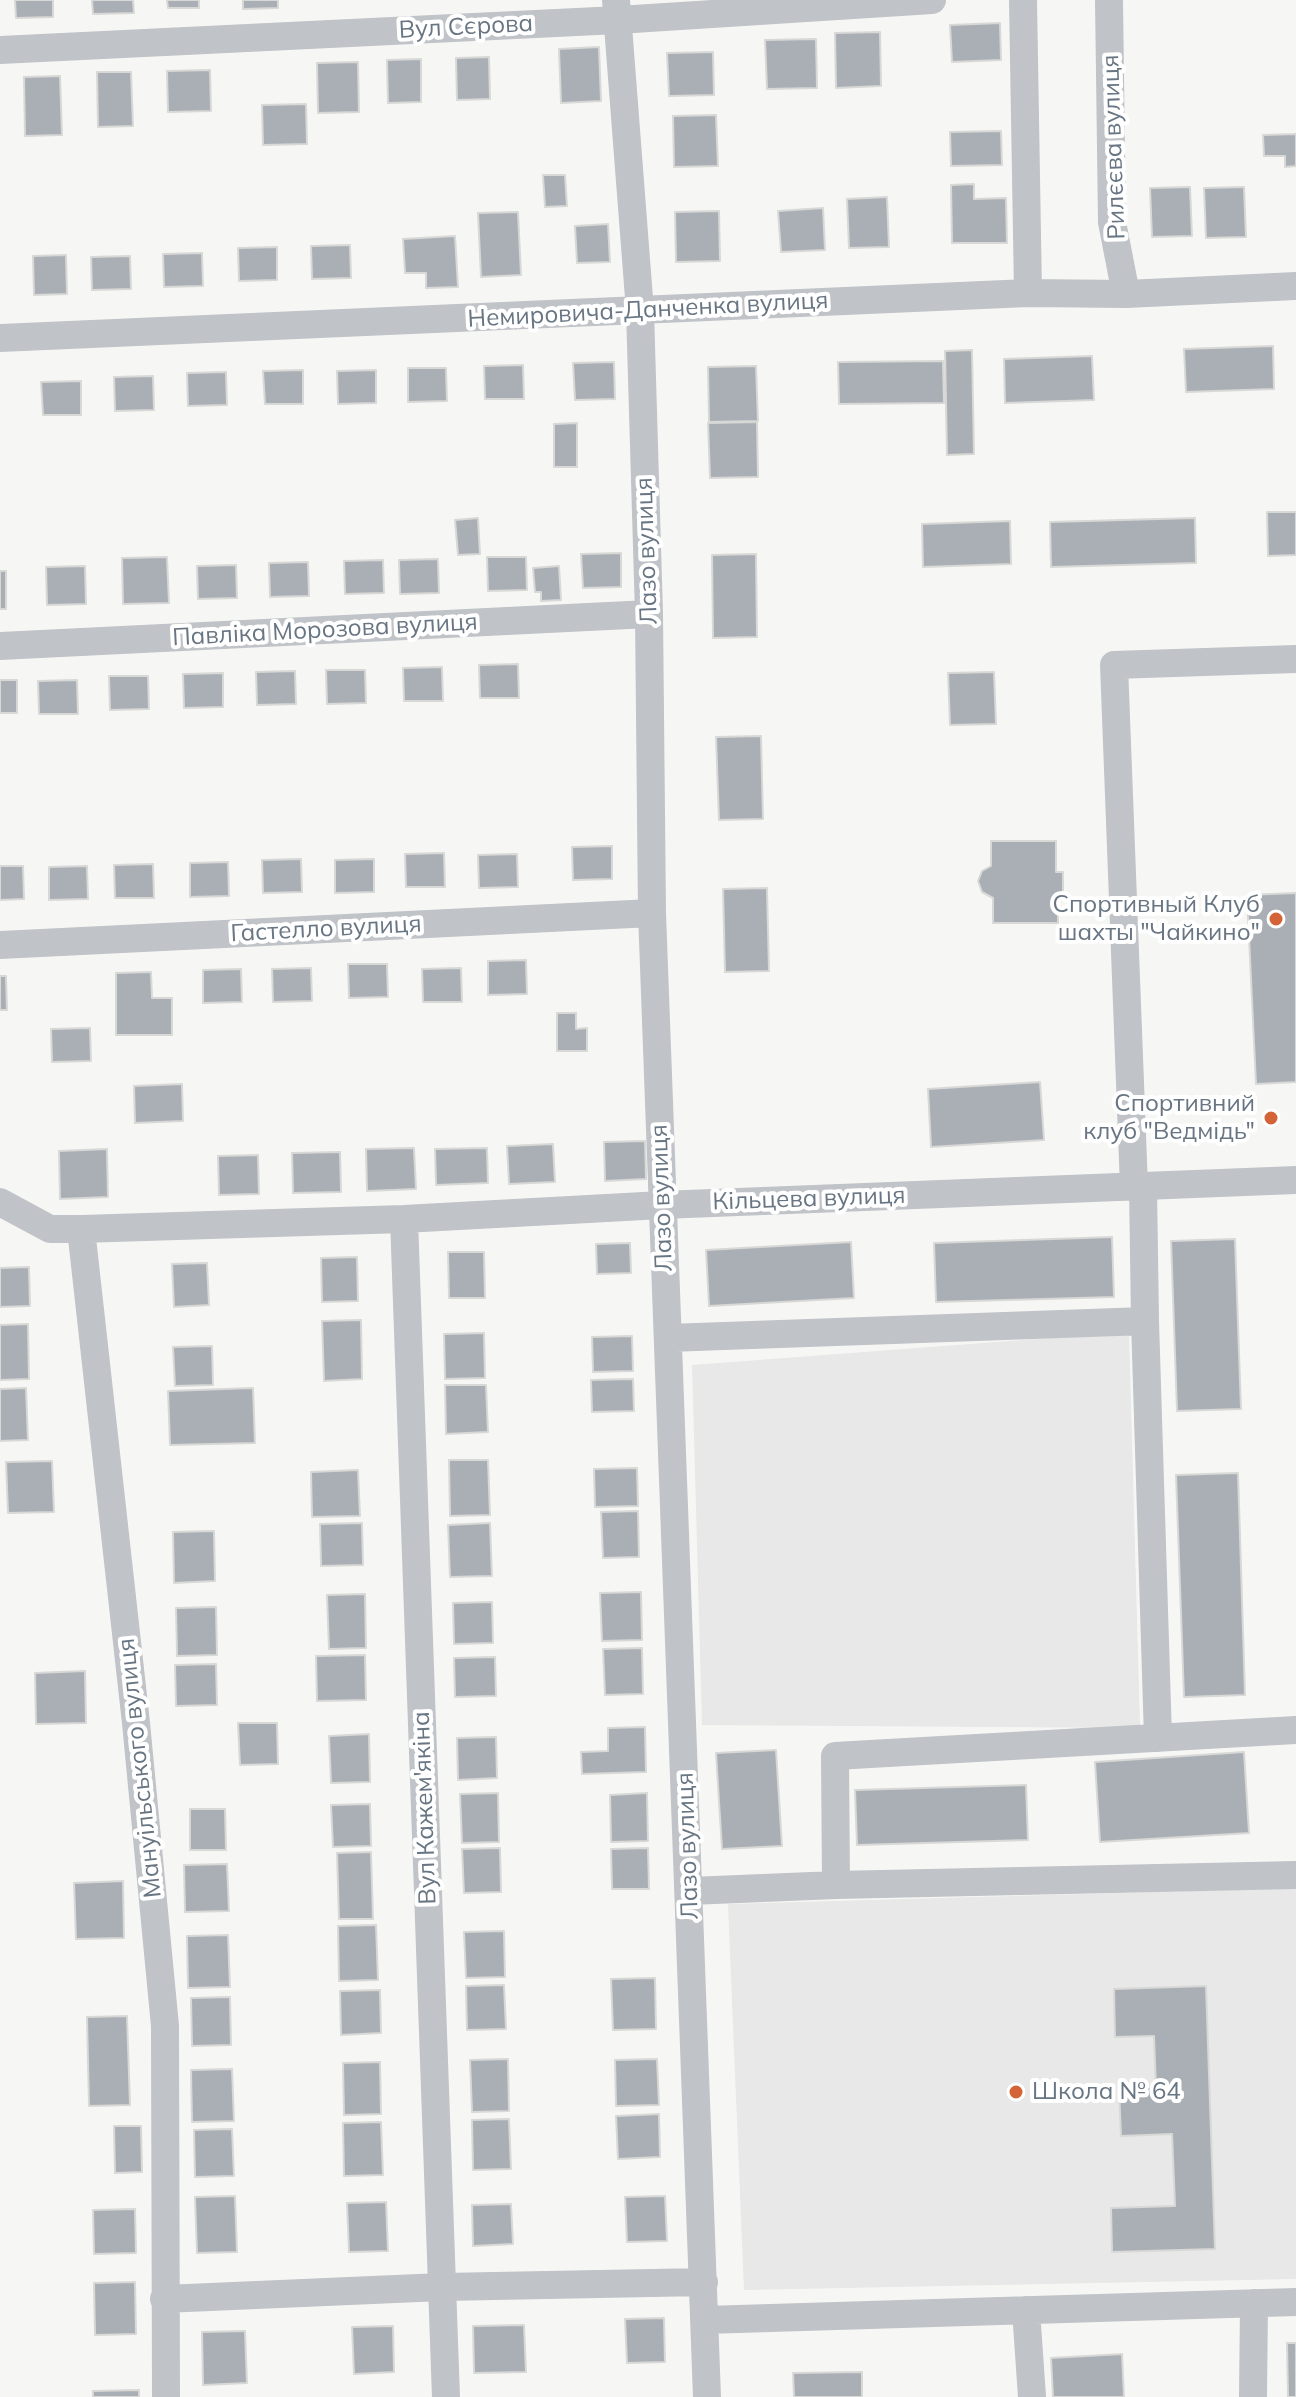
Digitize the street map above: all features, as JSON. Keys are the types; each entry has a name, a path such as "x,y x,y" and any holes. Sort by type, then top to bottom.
{"street":[{"name":"Вул Сєрова","path":"0,50 617,10 932,0"},
{"path":"1023,0 1028,293"},
{"name":"Рилєєва вулиця","path":"1109,0 1112,222 1126,294"},
{"name":"Лазо вулиця","path":"617,10 640,311 649,614 652,913 707,2397"},
{"name":"Немировича-Данченка вулиця","path":"0,338 1028,293 1126,294 1296,286"},
{"name":"Павліка Морозова вулиця","path":"0,646 649,614"},
{"path":"1158,1738 1145,1321 1114,665 1296,659"},
{"name":"Гастелло вулиця","path":"0,945 652,913"},
{"name":"Кільцева вулиця","path":"81,1229 404,1219 662,1205 1296,1180"},
{"path":"0,1202 50,1229 81,1229"},
{"name":"Вул Кажем'якіна","path":"404,1219 446,2397"},
{"name":"Мануільського вулиця","path":"81,1229 135,1708 165,2026 166,2397"},
{"path":"668,1338 1145,1321"},
{"path":"836,1885 835,1756 1296,1730"},
{"path":"690,1891 1296,1875"},
{"path":"164,2299 442,2287 704,2282"},
{"path":"705,2320 1296,2302"},
{"path":"1253,2397 1254,2303"},
{"path":"1026,2310 1032,2397"}],"shaded area":[{"path":"1129,1332 1140,1728 702,1725 692,1365"},
{"name":"Школа № 64","path":"1296,1888 1296,2279 744,2290 728,1904"}],"building":[{"path":"15,0 53,0 53,17 16,18"},
{"path":"92,0 133,0 134,13 93,14"},
{"path":"167,0 199,0 199,8 168,8"},
{"path":"243,0 278,0 278,8 243,9"},
{"path":"1000,23 1001,60 952,62 950,25"},
{"path":"880,32 881,86 836,88 835,33"},
{"path":"816,39 817,88 767,89 765,40"},
{"path":"599,47 601,101 561,103 559,49"},
{"path":"713,52 714,95 669,96 667,53"},
{"path":"489,57 490,99 457,100 456,58"},
{"path":"421,59 421,102 388,103 387,60"},
{"path":"358,62 359,112 318,113 317,63"},
{"path":"210,70 211,111 168,112 167,71"},
{"path":"97,72 131,72 133,126 98,127"},
{"path":"60,76 62,135 25,136 24,77"},
{"path":"306,104 307,144 263,145 262,105"},
{"path":"716,115 718,166 674,167 673,116"},
{"path":"1001,131 1002,165 951,166 950,132"},
{"path":"1296,134 1296,166 1285,167 1285,156 1264,156 1263,135"},
{"path":"543,175 565,175 567,206 545,207"},
{"path":"974,184 974,199 1006,198 1007,243 952,243 951,185"},
{"path":"1190,187 1192,236 1152,237 1150,188"},
{"path":"1244,187 1246,237 1206,238 1204,188"},
{"path":"887,197 889,247 849,248 847,199"},
{"path":"823,208 825,250 781,252 778,211"},
{"path":"719,211 720,261 676,262 675,212"},
{"path":"518,212 521,275 481,277 478,213"},
{"path":"608,224 610,262 577,263 575,226"},
{"path":"455,236 458,287 426,288 426,273 405,273 403,239"},
{"path":"350,245 351,278 312,279 311,246"},
{"path":"277,247 277,280 239,281 238,248"},
{"path":"202,253 203,286 164,287 163,254"},
{"path":"66,255 67,294 34,295 33,256"},
{"path":"130,256 131,289 92,290 91,257"},
{"path":"1273,346 1274,389 1186,392 1184,349"},
{"path":"972,350 974,454 947,455 945,351"},
{"path":"1092,356 1094,400 1005,403 1004,359"},
{"path":"943,361 944,403 839,404 838,362"},
{"path":"614,362 615,399 575,400 573,363"},
{"path":"523,365 524,399 485,399 484,366"},
{"path":"756,366 758,421 709,422 708,367"},
{"path":"408,368 446,368 447,401 408,402"},
{"path":"303,370 303,404 265,404 263,371"},
{"path":"376,370 376,403 338,404 337,371"},
{"path":"226,372 227,405 188,406 187,373"},
{"path":"153,376 154,410 115,411 114,377"},
{"path":"81,381 81,415 43,415 41,382"},
{"path":"757,422 758,477 710,478 708,423"},
{"path":"577,423 577,467 554,467 554,424"},
{"path":"1267,512 1296,512 1296,555 1268,556"},
{"path":"478,518 480,554 458,555 455,520"},
{"path":"1195,518 1196,563 1051,567 1050,522"},
{"path":"1010,521 1011,564 923,567 922,524"},
{"path":"621,553 621,587 583,588 581,554"},
{"path":"756,554 757,637 713,638 712,555"},
{"path":"167,557 169,603 123,604 122,558"},
{"path":"487,557 526,557 527,590 488,591"},
{"path":"438,559 439,593 400,594 399,560"},
{"path":"383,560 384,593 345,594 344,561"},
{"path":"308,562 309,596 270,597 269,563"},
{"path":"236,565 237,598 198,599 197,566"},
{"path":"85,566 86,604 47,605 46,567"},
{"path":"559,566 561,600 541,601 541,592 535,592 533,568"},
{"path":"0,571 6,571 6,609 0,609"},
{"path":"518,664 519,698 480,698 479,665"},
{"path":"442,667 443,701 404,701 403,668"},
{"path":"326,670 365,670 366,703 327,704"},
{"path":"295,671 296,704 257,705 256,672"},
{"path":"994,672 996,724 950,725 948,673"},
{"path":"223,673 223,707 184,708 183,674"},
{"path":"109,676 148,676 149,709 110,710"},
{"path":"0,680 17,680 17,713 0,713"},
{"path":"77,680 78,714 39,714 38,681"},
{"path":"761,736 763,819 719,820 716,737"},
{"path":"991,841 1056,841 1056,872 1063,872 1063,895 1058,895 1058,923 993,923 993,898 982,892 978,881 982,871 991,866"},
{"path":"612,846 612,879 573,880 572,847"},
{"path":"444,853 445,887 406,887 405,854"},
{"path":"517,854 518,887 479,888 478,855"},
{"path":"301,859 302,892 263,893 262,860"},
{"path":"374,859 374,892 335,893 335,860"},
{"path":"228,862 229,896 190,897 190,863"},
{"path":"153,864 154,898 115,898 114,865"},
{"path":"0,866 23,866 24,899 0,900"},
{"path":"87,866 88,899 49,900 49,867"},
{"path":"767,888 769,971 725,972 723,889"},
{"path":"1296,893 1296,1082 1256,1084 1247,895"},
{"path":"526,960 527,994 488,995 488,961"},
{"path":"348,964 387,964 388,997 349,998"},
{"path":"311,968 312,1001 273,1002 272,969"},
{"path":"461,968 462,1002 423,1002 422,969"},
{"path":"241,969 242,1002 203,1003 203,970"},
{"path":"151,972 152,998 172,998 172,1035 116,1035 116,973"},
{"path":"0,976 6,976 7,1010 0,1010"},
{"path":"557,1013 576,1013 576,1029 587,1028 587,1051 557,1051"},
{"path":"90,1028 91,1061 52,1062 51,1029"},
{"path":"1040,1082 1044,1140 931,1147 928,1089"},
{"path":"182,1084 183,1121 135,1123 134,1086"},
{"path":"645,1141 646,1179 605,1181 604,1142"},
{"path":"553,1144 555,1182 509,1184 507,1146"},
{"path":"414,1148 416,1189 367,1191 366,1149"},
{"path":"487,1148 488,1183 436,1185 435,1149"},
{"path":"107,1149 108,1197 60,1199 59,1151"},
{"path":"340,1152 341,1192 293,1193 292,1153"},
{"path":"258,1155 259,1194 219,1195 218,1156"},
{"path":"1112,1237 1114,1297 936,1302 934,1243"},
{"path":"1235,1239 1241,1409 1177,1411 1171,1241"},
{"path":"851,1242 854,1298 709,1306 706,1250"},
{"path":"630,1243 631,1273 597,1274 596,1244"},
{"path":"448,1252 484,1252 485,1298 449,1298"},
{"path":"357,1257 358,1301 322,1302 321,1258"},
{"path":"207,1263 209,1305 174,1307 172,1264"},
{"path":"29,1267 30,1306 0,1307 0,1268"},
{"path":"361,1320 362,1379 324,1381 322,1321"},
{"path":"28,1324 29,1379 0,1380 0,1325"},
{"path":"484,1333 485,1378 445,1379 444,1334"},
{"path":"632,1336 633,1371 593,1372 592,1337"},
{"path":"212,1346 213,1385 175,1386 173,1347"},
{"path":"633,1379 634,1411 592,1412 591,1380"},
{"path":"445,1385 486,1385 488,1432 446,1434"},
{"path":"26,1388 28,1440 0,1441 0,1389"},
{"path":"253,1388 255,1443 170,1445 168,1391"},
{"path":"449,1460 488,1460 490,1515 450,1516"},
{"path":"52,1461 54,1512 8,1513 6,1462"},
{"path":"637,1468 638,1506 595,1507 594,1469"},
{"path":"358,1470 360,1516 312,1517 311,1472"},
{"path":"1238,1473 1245,1695 1184,1697 1176,1475"},
{"path":"638,1511 639,1557 603,1558 601,1512"},
{"path":"362,1523 363,1565 321,1566 320,1524"},
{"path":"490,1523 492,1576 450,1577 448,1525"},
{"path":"214,1531 215,1581 174,1583 173,1532"},
{"path":"641,1592 642,1640 602,1641 600,1593"},
{"path":"365,1594 366,1648 329,1649 327,1595"},
{"path":"492,1602 493,1643 454,1644 453,1603"},
{"path":"216,1607 217,1655 177,1656 176,1608"},
{"path":"642,1648 643,1694 605,1695 603,1649"},
{"path":"365,1655 366,1700 317,1701 316,1656"},
{"path":"495,1657 496,1696 455,1697 454,1658"},
{"path":"216,1664 217,1705 176,1706 175,1665"},
{"path":"85,1671 86,1723 36,1724 35,1673"},
{"path":"238,1723 277,1723 278,1764 240,1765"},
{"path":"645,1727 646,1772 582,1774 581,1752 608,1751 608,1728"},
{"path":"369,1734 370,1782 331,1783 329,1736"},
{"path":"496,1737 497,1778 458,1780 457,1738"},
{"path":"776,1750 782,1846 722,1849 716,1753"},
{"path":"1244,1752 1249,1833 1100,1842 1095,1762"},
{"path":"1026,1785 1028,1840 857,1845 855,1790"},
{"path":"498,1793 499,1842 462,1843 460,1794"},
{"path":"647,1793 648,1841 611,1842 610,1795"},
{"path":"370,1804 371,1846 333,1847 331,1805"},
{"path":"190,1809 225,1809 226,1850 190,1850"},
{"path":"500,1848 501,1892 464,1893 462,1849"},
{"path":"648,1848 649,1889 612,1889 611,1849"},
{"path":"371,1852 373,1919 339,1919 337,1853"},
{"path":"227,1864 229,1911 185,1912 184,1865"},
{"path":"123,1881 124,1938 76,1939 74,1883"},
{"path":"376,1925 378,1980 339,1981 338,1926"},
{"path":"504,1931 505,1977 466,1978 464,1932"},
{"path":"228,1935 230,1987 188,1988 187,1936"},
{"path":"655,1978 656,2029 613,2030 611,1979"},
{"path":"504,1985 506,2029 467,2030 466,1986"},
{"path":"1206,1986 1215,2249 1112,2252 1111,2208 1175,2206 1172,2134 1121,2136 1119,2088 1156,2087 1154,2036 1115,2037 1114,1989"},
{"path":"380,1990 381,2033 341,2035 340,1991"},
{"path":"230,1997 231,2045 192,2046 191,1998"},
{"path":"127,2016 130,2105 89,2106 87,2017"},
{"path":"508,2059 509,2111 472,2112 470,2060"},
{"path":"657,2059 659,2105 616,2106 615,2060"},
{"path":"380,2062 381,2114 344,2115 343,2063"},
{"path":"232,2069 234,2121 192,2122 191,2070"},
{"path":"659,2114 660,2157 618,2159 616,2116"},
{"path":"509,2119 511,2169 473,2170 472,2120"},
{"path":"381,2122 383,2175 344,2176 343,2123"},
{"path":"114,2126 141,2126 142,2172 115,2173"},
{"path":"232,2129 234,2176 195,2177 194,2130"},
{"path":"235,2196 237,2252 197,2253 195,2197"},
{"path":"665,2196 667,2241 627,2242 625,2197"},
{"path":"386,2202 388,2251 349,2252 347,2203"},
{"path":"511,2204 513,2244 473,2246 472,2205"},
{"path":"135,2209 136,2253 94,2254 93,2210"},
{"path":"135,2282 136,2334 95,2335 94,2283"},
{"path":"664,2318 665,2362 627,2363 625,2319"},
{"path":"524,2325 526,2372 474,2373 473,2326"},
{"path":"393,2326 394,2372 354,2374 352,2327"},
{"path":"245,2331 247,2383 203,2385 202,2332"},
{"path":"1287,2343 1296,2343 1296,2397 1288,2397"},
{"path":"1122,2354 1124,2397 1053,2397 1051,2358"},
{"path":"862,2372 862,2397 794,2397 793,2373"},
{"path":"139,2390 139,2397 93,2397 93,2391"}],"place":[{"name":"Спортивный Клуб шахты \"Чайкино\"","path":"1276,919"},
{"name":"Спортивний клуб \"Ведмідь\"","path":"1271,1118"},
{"name":"Школа № 64","path":"1016,2092"}]}
